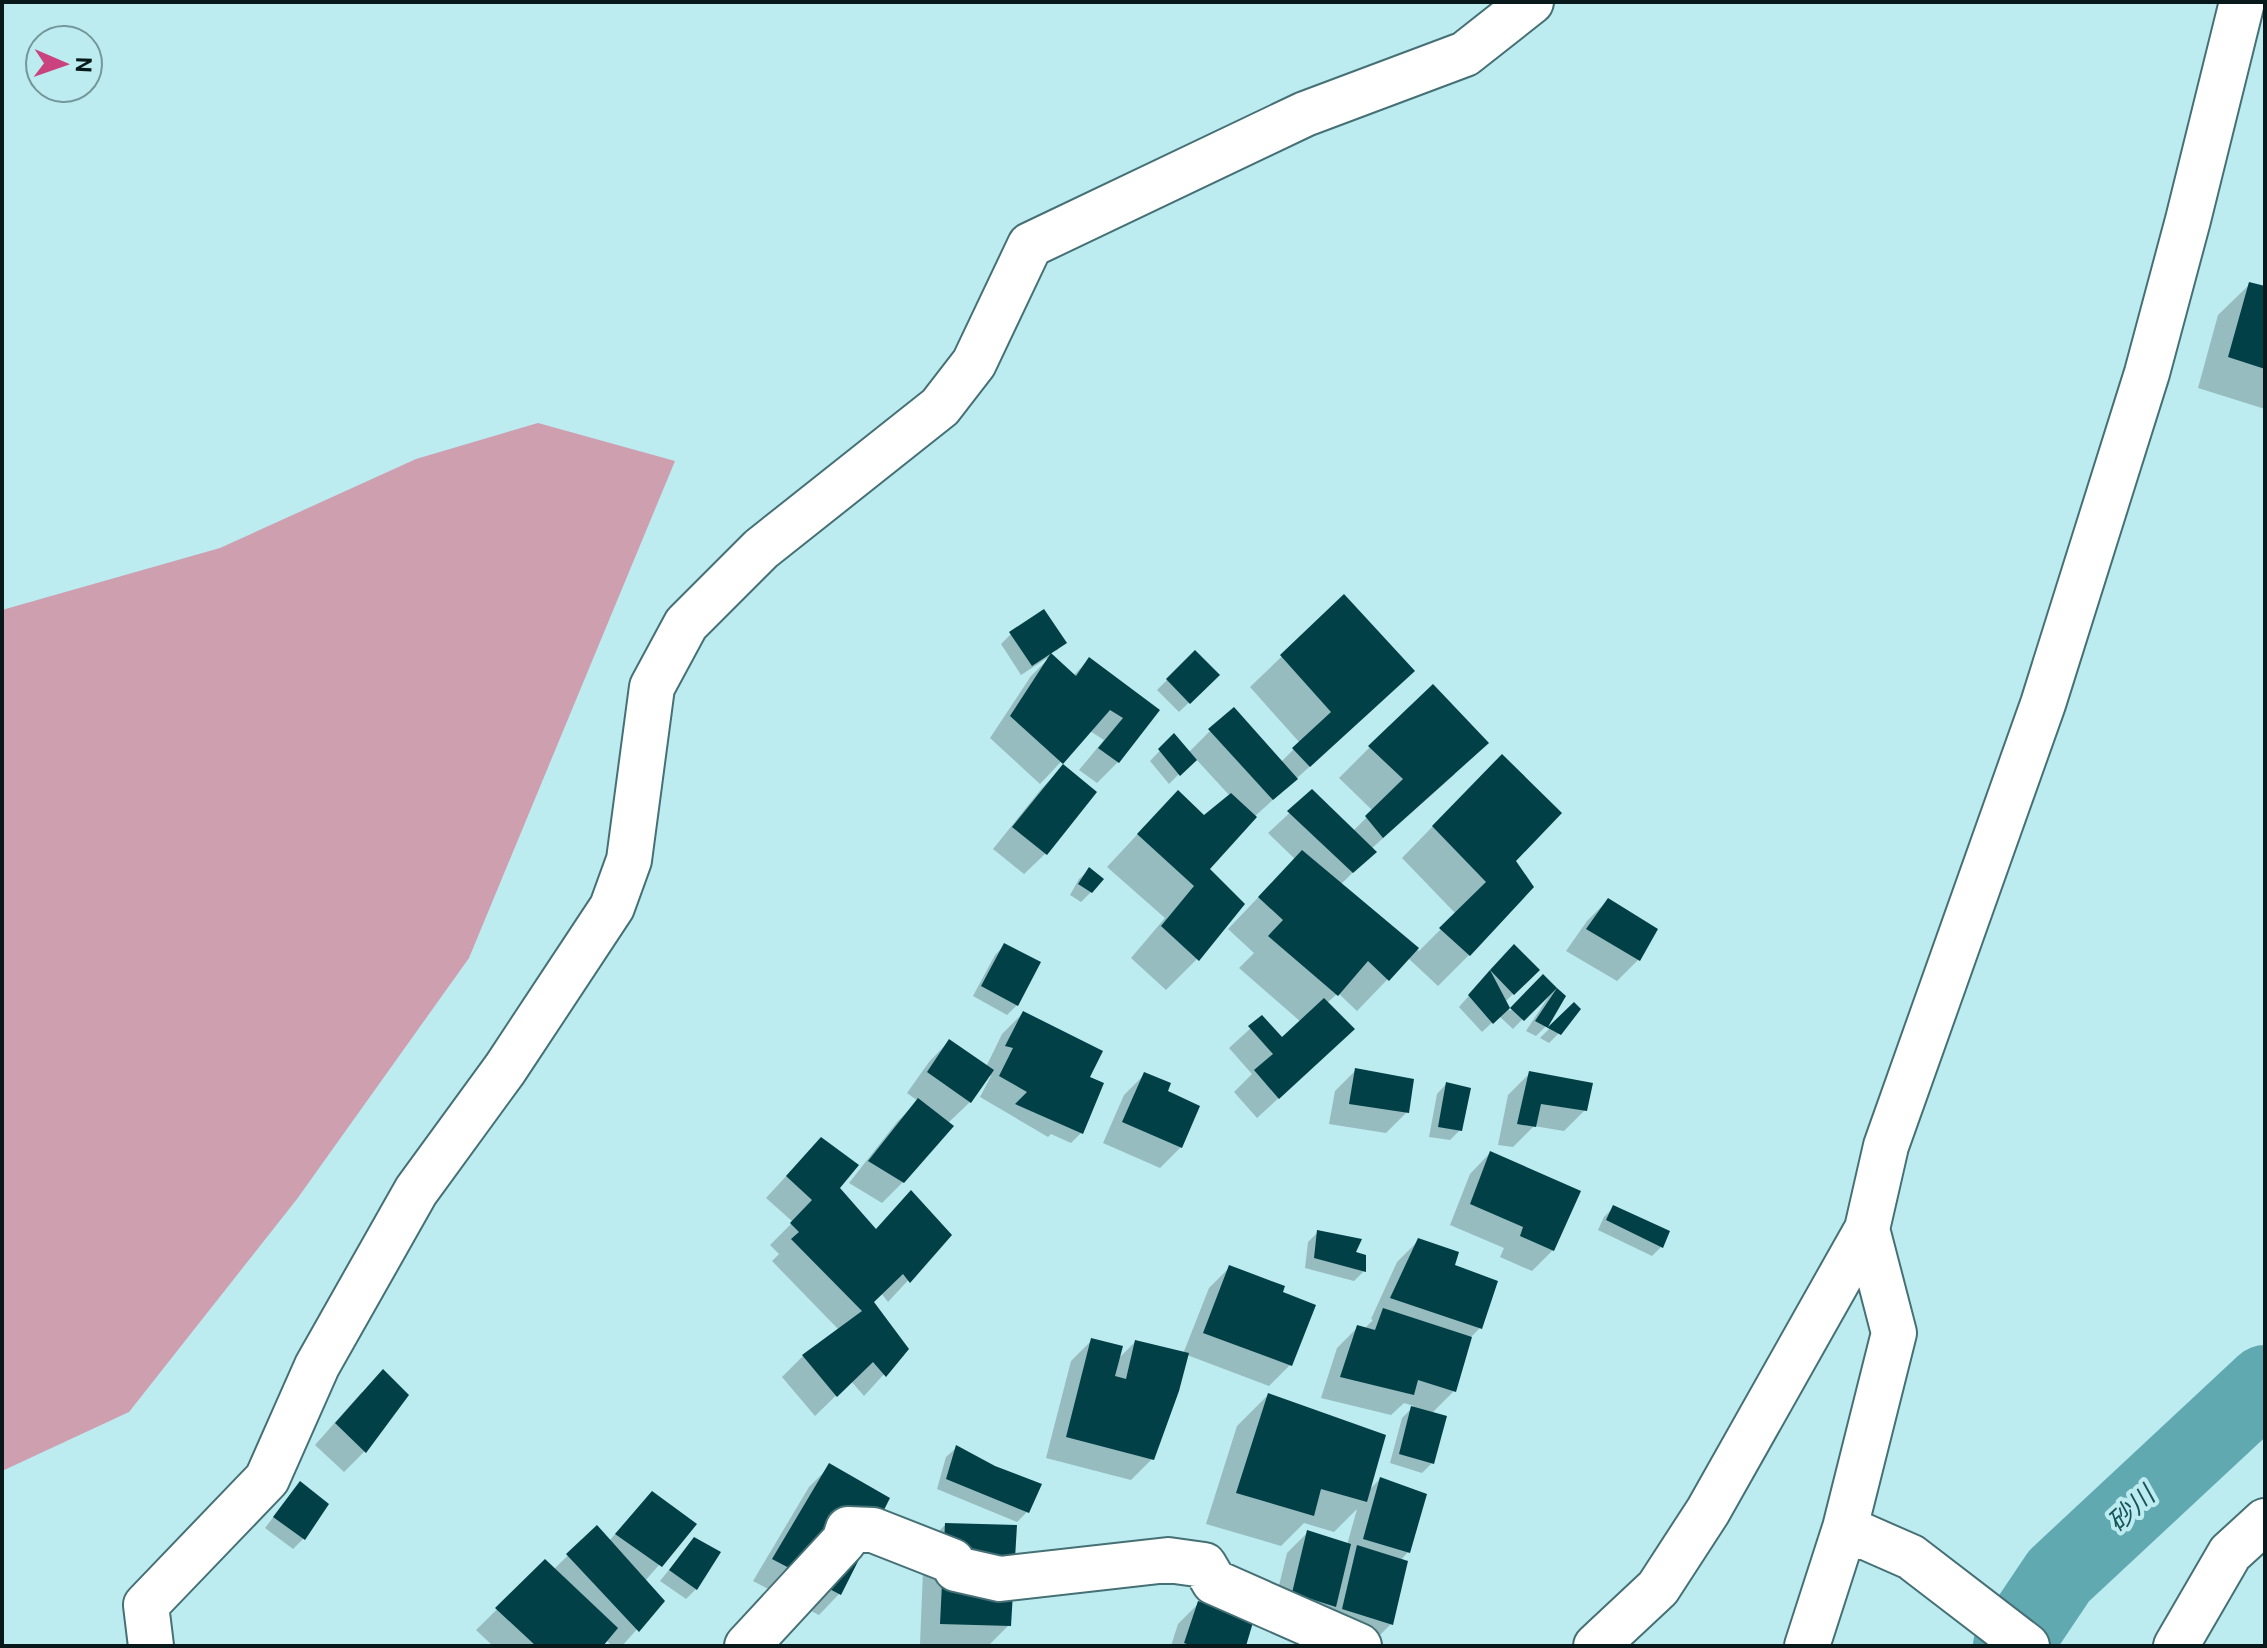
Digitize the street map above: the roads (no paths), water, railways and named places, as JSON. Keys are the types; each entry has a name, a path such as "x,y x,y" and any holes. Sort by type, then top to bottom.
{"street":[{"path":"151,1646 146,1605 267,1479 317,1366 416,1191 505,1069 612,907 629,860 652,687 686,624 761,549 940,407 974,363 1030,245 1305,114 1465,54 1531,2"},
{"path":"1596,1646 1658,1588 1708,1511 1867,1229 1886,1146 2043,704 2147,373 2242,2"},
{"path":"1807,1646 1845,1528 1894,1333 1867,1229"},
{"path":"2176,1646 2230,1553 2265,1521"},
{"path":"1845,1528 1911,1557 2027,1646"},
{"path":"747,1646 844,1541 848,1529 873,1530 952,1561 956,1569 1000,1579 1168,1560 1204,1565 1214,1582 1359,1646"}],"waterway":[{"name":"砂川","path":"2012,1646 2059,1576 2265,1384"}]}
